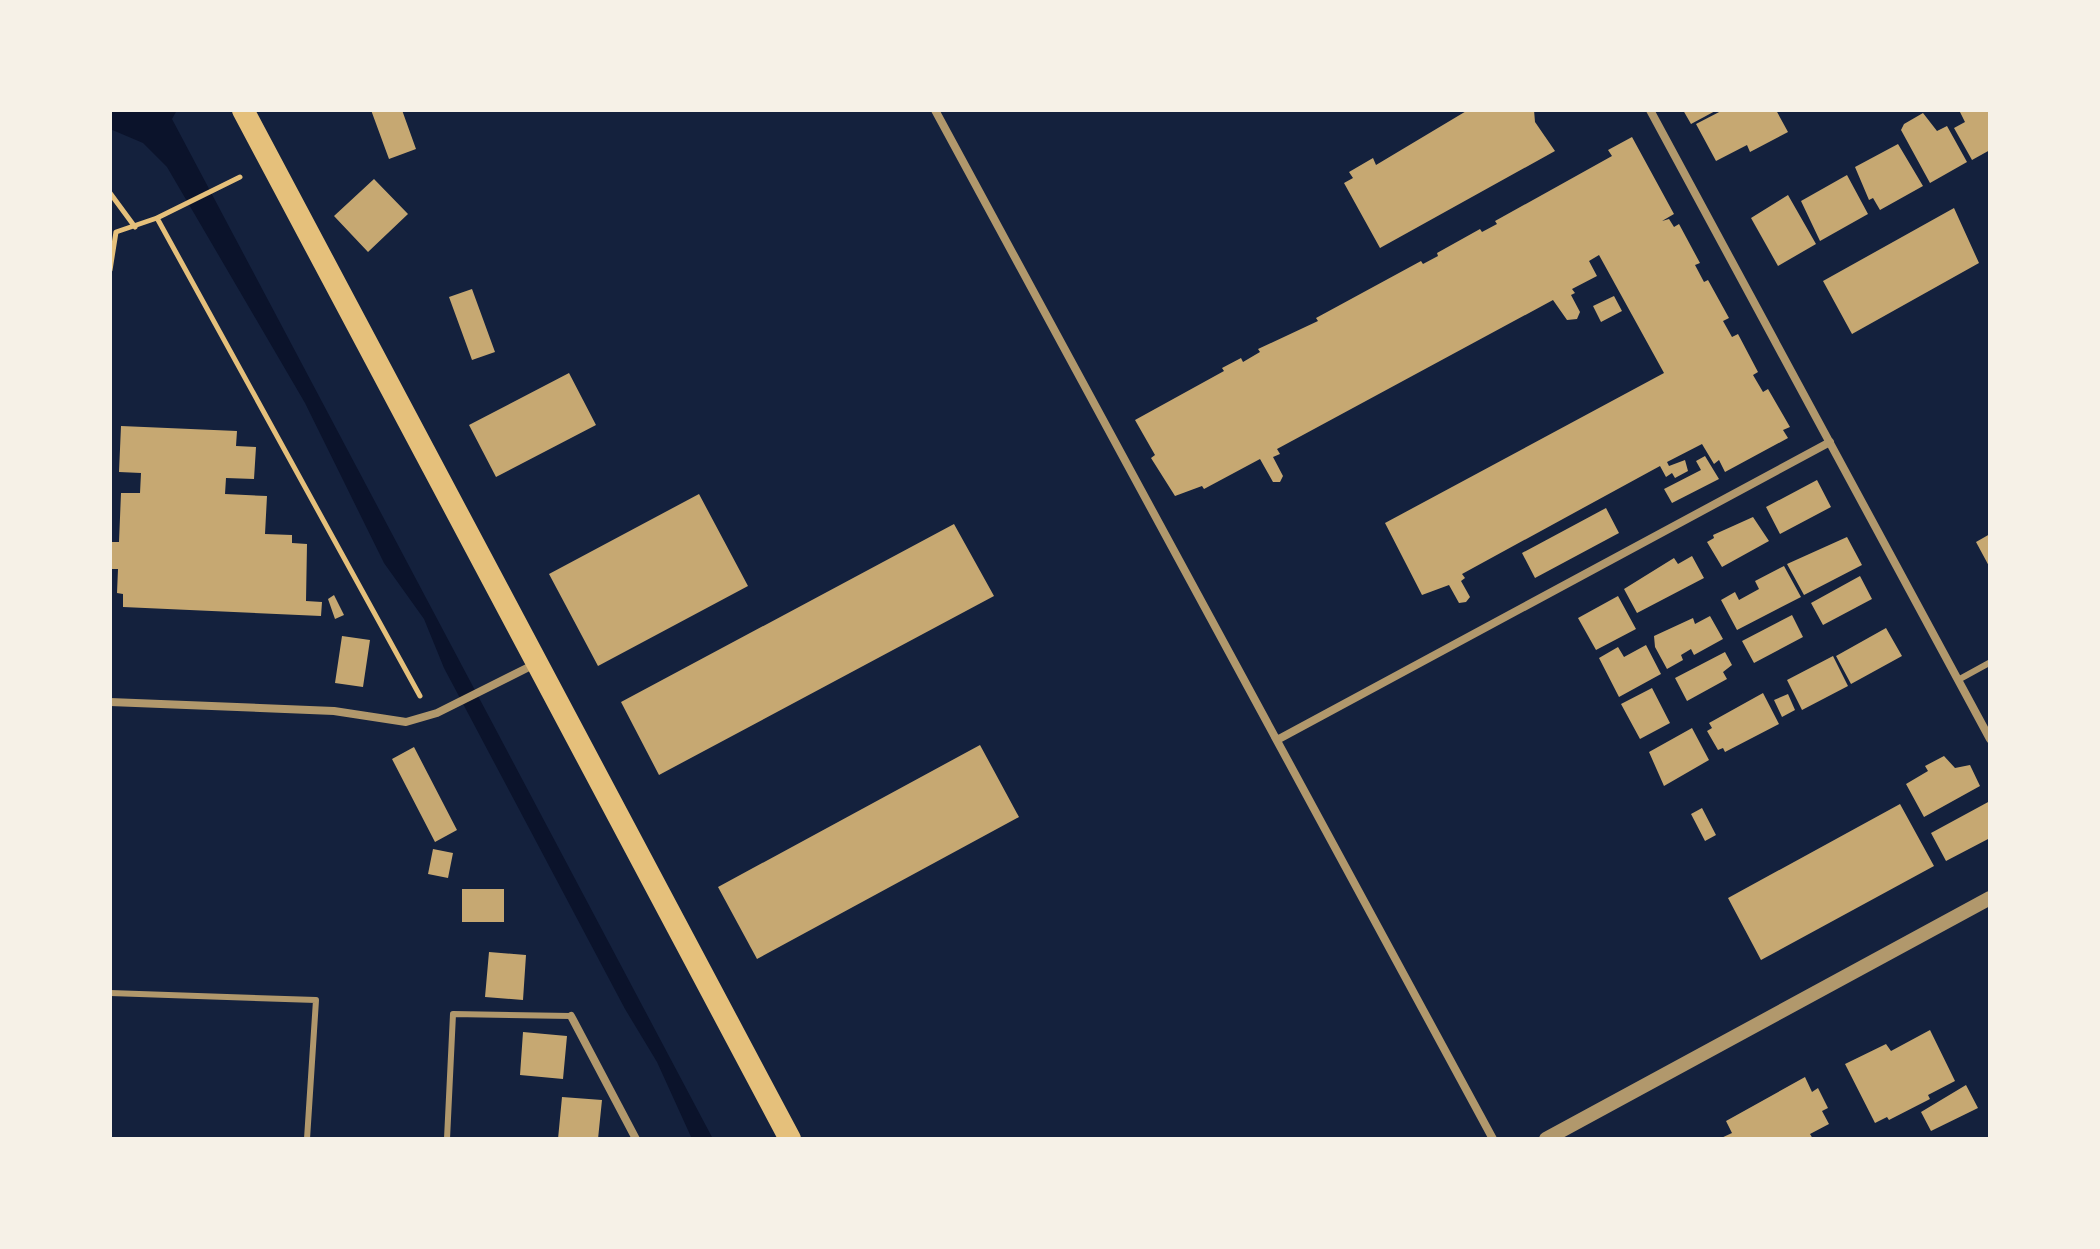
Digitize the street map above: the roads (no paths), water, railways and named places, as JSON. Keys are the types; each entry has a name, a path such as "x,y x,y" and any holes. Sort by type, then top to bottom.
{"highway":[{"path":"243,110 790,1139"}],"street":[{"path":"935,110 1493,1139"},
{"path":"1650,110 1990,739"},
{"path":"1277,740 1830,442"},
{"path":"110,702 334,711 406,722 434,714 535,664"},
{"path":"1546,1139 1990,898"},
{"path":"571,1016 636,1139"}],"lane":[{"path":"1958,680 1989,663"},
{"path":"110,993 316,1000 307,1139"},
{"path":"447,1139 453,1014 571,1016"}],"water":[{"path":"110,110 177,110 172,119 713,1139 692,1139 657,1062 625,1009 444,668 424,619 384,563 305,403 167,167 143,143 110,129"}]}
